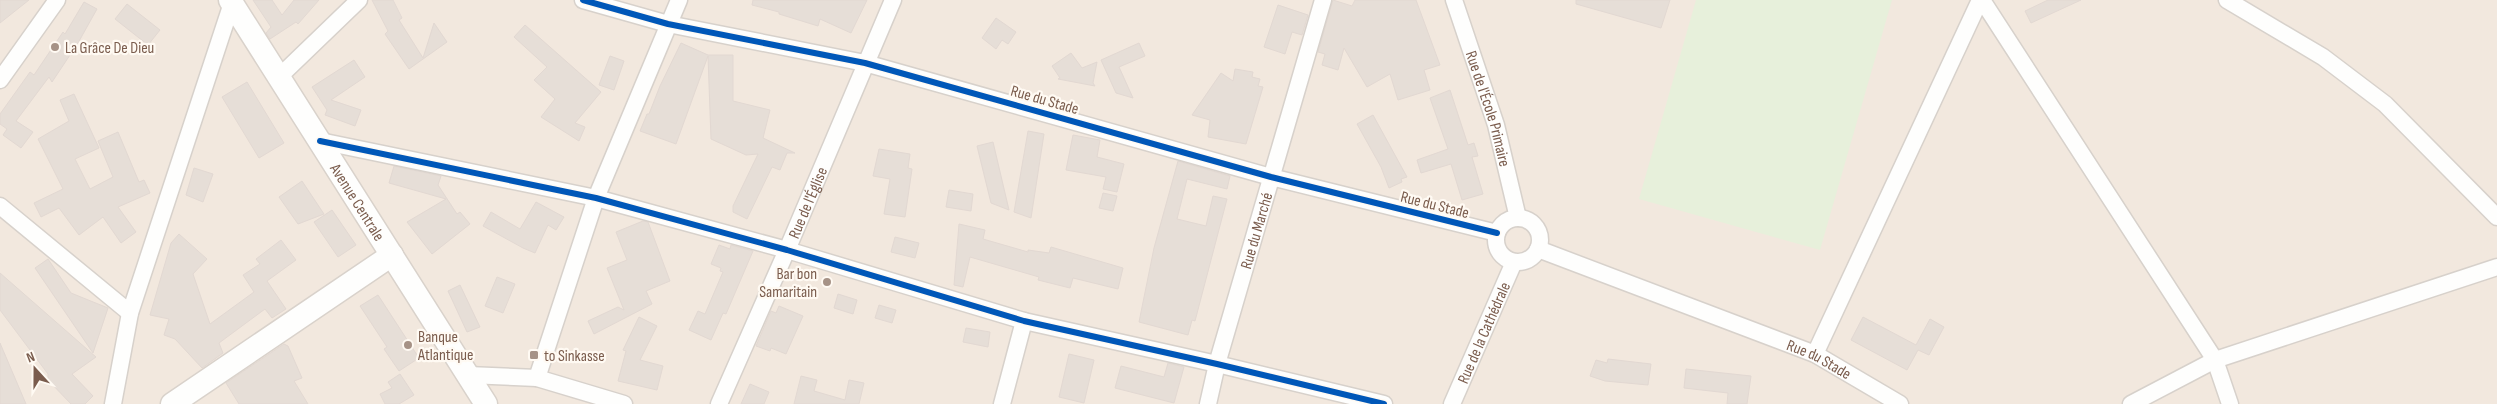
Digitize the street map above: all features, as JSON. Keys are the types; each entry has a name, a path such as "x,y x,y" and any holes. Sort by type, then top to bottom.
{"main road":[{"name":"Avenue Centrale","path":"231,2 486,404"},
{"path":"172,404 392,255"}],"street":[{"path":"0,80 57,0"},
{"path":"279,77 359,0"},
{"name":"Rue du Stade","path":"583,0 668,24 865,64 1271,177 1497,233"},
{"path":"537,378 596,198 679,0"},
{"name":"Rue de l'Église","path":"719,404 787,250 893,0"},
{"name":"Rue du Marché","path":"1208,404 1217,364 1323,0"},
{"name":"Rue de l'École Primaire","path":"1454,0 1496,125 1518,218"},
{"path":"1815,354 1981,0"},
{"path":"1981,0 2215,360 2230,404"},
{"path":"2227,0 2323,57 2379,98 2497,217"},
{"path":"113,404 130,314 231,2"},
{"path":"320,141 596,198 787,250 1024,321 1384,404"},
{"path":"0,206 130,314"},
{"path":"1518,218 1525,219 1536,228 1540,242 1538,249 1529,260 1514,262 1507,260 1497,248 1497,233 1505,222 1518,218"},
{"name":"Rue du Stade","path":"1538,249 1815,354 1900,404"},
{"name":"Rue de la Cathédrale","path":"1452,404 1514,262"},
{"path":"2131,404 2215,360 2497,266"},
{"path":"1002,404 1024,321"},
{"path":"468,375 537,378 624,404"}],"shaded area":[{"path":"0,0 2497,0 2497,404 0,404"}],"green space":[{"path":"1696,0 1892,0 1820,250 1639,199"}],"building":[{"path":"0,0 29,0 0,23"},
{"path":"253,0 272,0 282,15 294,0 319,0 298,24 296,22 270,39 266,33 271,27"},
{"path":"372,0 393,0 402,18 399,20 423,58 434,23 447,42 409,69 385,34 388,31"},
{"path":"753,0 867,0 851,33 820,19 818,26 779,14 779,12 752,5"},
{"path":"1333,0 1352,6 1355,0 1416,0 1440,65 1424,70 1430,90 1398,100 1390,74 1367,87 1344,48 1338,70 1322,65 1325,54 1318,52"},
{"path":"1576,0 1670,0 1661,28 1576,4"},
{"path":"2048,0 2081,0 2031,23 2025,11"},
{"path":"84,2 97,9 78,43 52,82 49,77 16,121 33,132 21,148 3,135 7,129 0,124 0,114 30,72 34,75 63,32 65,34"},
{"path":"127,4 160,30 148,45 115,19"},
{"path":"1278,5 1308,15 1302,35 1292,32 1285,54 1264,47"},
{"path":"996,18 1016,32 1008,44 1002,40 996,49 982,38"},
{"path":"525,25 601,92 575,123 585,127 579,141 541,117 555,99 534,80 547,67 514,37"},
{"path":"681,43 708,55 733,55 733,101 770,110 763,138 795,153 787,153 780,170 772,167 747,219 733,212 733,206 758,154 746,155 711,139 708,56 676,144 640,131"},
{"path":"1139,43 1145,56 1119,67 1133,98 1116,93 1101,60"},
{"path":"1071,53 1082,68 1097,62 1093,83 1095,86 1058,79 1060,78 1052,66"},
{"path":"610,56 624,61 614,90 599,85"},
{"path":"354,60 365,77 331,100 361,110 355,126 325,115 327,110 312,87"},
{"path":"1235,69 1253,72 1252,77 1260,79 1258,86 1263,87 1246,144 1208,137 1210,120 1192,115 1221,73 1233,81"},
{"path":"247,82 284,143 259,158 222,97"},
{"path":"1450,90 1468,145 1474,143 1478,156 1472,157 1483,194 1462,200 1451,164 1421,173 1417,160 1448,149 1430,98"},
{"path":"74,94 99,148 75,159 90,189 113,177 98,141 118,132 139,182 144,180 150,193 118,207 136,232 121,243 103,217 79,235 59,208 41,217 34,203 63,189 38,139 69,121 60,100"},
{"path":"1373,115 1407,177 1401,179 1402,182 1389,188 1381,167 1357,124"},
{"path":"1028,131 1044,134 1031,218 1014,212"},
{"path":"1073,135 1100,140 1097,157 1124,164 1117,192 1103,189 1106,177 1066,170"},
{"path":"993,142 1009,210 991,203 977,146"},
{"path":"879,149 910,154 908,168 912,169 905,217 884,214 890,179 873,176"},
{"path":"1178,161 1230,176 1227,189 1187,179 1177,219 1206,226 1213,196 1227,199 1195,321 1192,320 1188,335 1139,322 1154,248"},
{"path":"394,166 441,176 438,185 457,214 460,212 470,224 432,254 407,222 446,199 389,183"},
{"path":"194,168 213,174 203,202 186,195"},
{"path":"302,181 324,214 298,224 279,197"},
{"path":"949,190 973,194 971,211 946,207"},
{"path":"1103,193 1117,196 1113,211 1099,208"},
{"path":"536,202 564,217 556,230 548,225 535,253 483,226 491,212 520,229"},
{"path":"332,210 356,245 338,257 314,222"},
{"path":"643,221 648,222 670,281 646,291 652,304 594,334 588,321 618,307 624,310 607,268 627,260 616,232"},
{"path":"959,224 985,230 983,239 1028,252 1028,250 1049,253 1051,247 1123,268 1118,289 1073,278 1070,288 1038,280 1039,277 970,257 963,287 954,285"},
{"path":"179,234 207,259 193,274 210,324 254,292 243,275 260,264 256,259 281,240 296,260 267,281 286,309 272,318 265,309 219,343 223,353 202,368 175,339 164,335 169,319 150,315 171,243"},
{"path":"895,237 919,243 915,258 891,252"},
{"path":"719,245 730,249 731,245 753,251 726,314 723,313 711,340 689,330 698,311 705,314 723,272 720,271 721,268 711,264"},
{"path":"48,259 71,293 108,308 93,353 35,268"},
{"path":"0,273 96,357 72,374 93,396 85,404 71,404 48,380 48,374 0,310"},
{"path":"497,277 515,284 503,313 485,306"},
{"path":"460,285 480,327 467,332 448,291"},
{"path":"838,294 857,300 853,314 834,308"},
{"path":"378,295 419,358 399,371 384,349 387,347 360,306"},
{"path":"879,305 896,310 892,323 875,318"},
{"path":"779,306 803,316 786,354 771,348 770,351 756,346 771,311 776,313"},
{"path":"639,317 657,326 640,360 663,366 657,390 618,381 626,351 623,350"},
{"path":"1863,317 1916,345 1930,319 1944,327 1929,355 1918,350 1907,370 1851,340"},
{"path":"966,328 990,332 988,347 963,342"},
{"path":"0,343 26,404 0,404"},
{"path":"284,344 288,346 302,378 294,381 308,404 239,404 226,383"},
{"path":"1069,354 1094,360 1084,403 1059,397"},
{"path":"1608,359 1651,364 1648,385 1605,381 1590,376 1596,360 1607,363"},
{"path":"1168,363 1184,367 1174,403 1115,388 1121,366 1164,377"},
{"path":"1686,369 1751,376 1747,404 1727,404 1728,393 1684,388"},
{"path":"400,374 414,395 399,404 385,404 380,394 392,388 388,382"},
{"path":"801,376 817,380 814,391 845,400 849,380 864,383 859,404 794,404"},
{"path":"750,384 769,392 764,404 741,404"}],"cycle path":[{"path":"583,0 668,24 865,63 1271,177 1497,233"},
{"path":"320,141 596,198 787,250 1024,321 1384,404"}],"place":[{"name":"La Grâce De Dieu","path":"55,47"},
{"name":"Bar bon Samaritain","path":"827,282"},
{"name":"Banque Atlantique","path":"408,345"},
{"name":"to Sinkasse","path":"534,355"}]}
